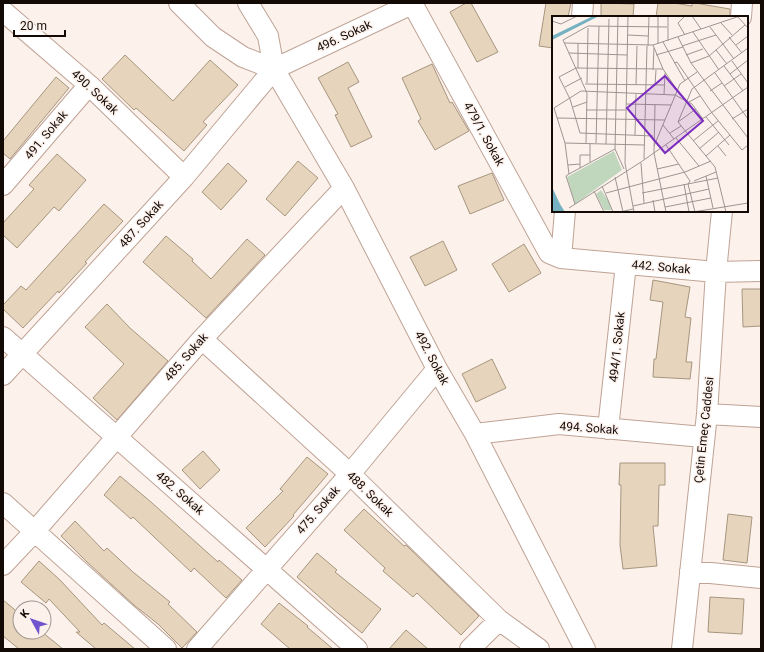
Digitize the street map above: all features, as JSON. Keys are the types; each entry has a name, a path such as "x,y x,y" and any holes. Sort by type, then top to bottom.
{"street":[{"path":"179,3 213,37 243,57 274,69"},
{"path":"248,3 268,36 274,69"},
{"name":"496. Sokak","path":"274,69 413,3"},
{"name":"479/1. Sokak","path":"413,3 549,253 561,258"},
{"path":"582,16 583,3"},
{"path":"741,16 742,3"},
{"name":"490. Sokak","path":"3,11 88,85 184,176"},
{"name":"487. Sokak","path":"3,375 184,176 274,69"},
{"name":"492. Sokak","path":"274,69 344,188 437,369 475,434 585,649"},
{"name":"491. Sokak","path":"5,178 88,85"},
{"name":"485. Sokak","path":"3,565 34,532 202,339 344,188"},
{"path":"561,258 565,212"},
{"name":"Çetin Emeç Caddesi","path":"682,649 707,414 716,272 722,212"},
{"name":"442. Sokak","path":"561,258 716,272 761,271"},
{"name":"494/1. Sokak","path":"608,429 626,264"},
{"name":"482. Sokak","path":"3,337 357,649"},
{"name":"488. Sokak","path":"202,339 350,474 499,620 539,649"},
{"name":"475. Sokak","path":"197,649 350,474 437,369"},
{"path":"707,414 761,417"},
{"name":"494. Sokak","path":"475,434 559,424 704,437"},
{"path":"3,503 166,649"},
{"path":"690,571 761,578"},
{"path":"470,649 499,620"}],"building":[{"path":"466,3 471,3 498,52 477,62 450,12"},
{"path":"546,3 571,3 568,16 552,16 552,48 539,46"},
{"path":"601,3 634,4 633,16 601,16"},
{"path":"658,3 674,3 692,6 692,3 695,3 730,9 730,16 656,16"},
{"path":"125,55 173,101 210,60 238,85 203,122 207,125 184,151 136,108 134,110 102,79"},
{"path":"348,62 359,82 348,88 372,137 351,147 335,115 338,114 318,78"},
{"path":"432,64 450,103 452,102 469,131 435,150 418,121 421,119 402,78"},
{"path":"56,77 69,88 10,159 3,153 3,141"},
{"path":"57,154 86,180 59,211 54,207 17,248 3,235 3,223 34,189 29,185"},
{"path":"298,161 318,178 285,216 266,199"},
{"path":"228,163 247,181 221,210 202,192"},
{"path":"492,173 504,200 470,214 458,186"},
{"path":"104,204 123,221 59,293 58,291 23,328 3,309 3,305 21,286 26,290"},
{"path":"166,236 193,259 192,261 211,279 247,239 265,255 206,318 143,262"},
{"path":"443,241 457,270 425,286 410,257"},
{"path":"524,244 541,273 509,292 492,264"},
{"path":"653,280 690,287 685,317 691,318 686,362 692,362 690,379 653,377 654,359 656,359 663,302 650,300"},
{"path":"742,289 761,289 761,326 743,327"},
{"path":"107,304 130,328 168,361 117,420 93,398 124,364 85,327"},
{"path":"492,359 506,388 476,402 462,374"},
{"path":"203,451 220,470 200,489 182,470"},
{"path":"307,457 328,474 293,515 294,516 265,547 246,528 283,491 280,489"},
{"path":"620,463 665,463 665,485 659,485 658,526 653,526 657,566 623,569 620,545"},
{"path":"120,476 218,562 219,560 242,580 226,598 194,568 191,572 133,517 131,519 104,495"},
{"path":"364,509 404,546 406,545 479,616 461,635 417,593 413,597 383,571 385,568 344,530"},
{"path":"728,514 752,517 747,563 723,560"},
{"path":"75,521 104,551 107,548 133,572 170,602 168,604 197,632 182,648 158,624 134,605 87,562 61,536"},
{"path":"317,553 337,570 335,572 381,609 362,633 297,577"},
{"path":"39,561 60,580 102,625 104,623 135,649 96,649 76,632 80,632 52,602 52,600 42,600 21,582"},
{"path":"710,597 744,599 742,634 708,632"},
{"path":"3,600 12,607 12,640 52,640 63,649 19,649 3,636"},
{"path":"279,603 308,626 307,627 333,649 290,649 261,624"},
{"path":"406,630 428,649 389,649"}]}
